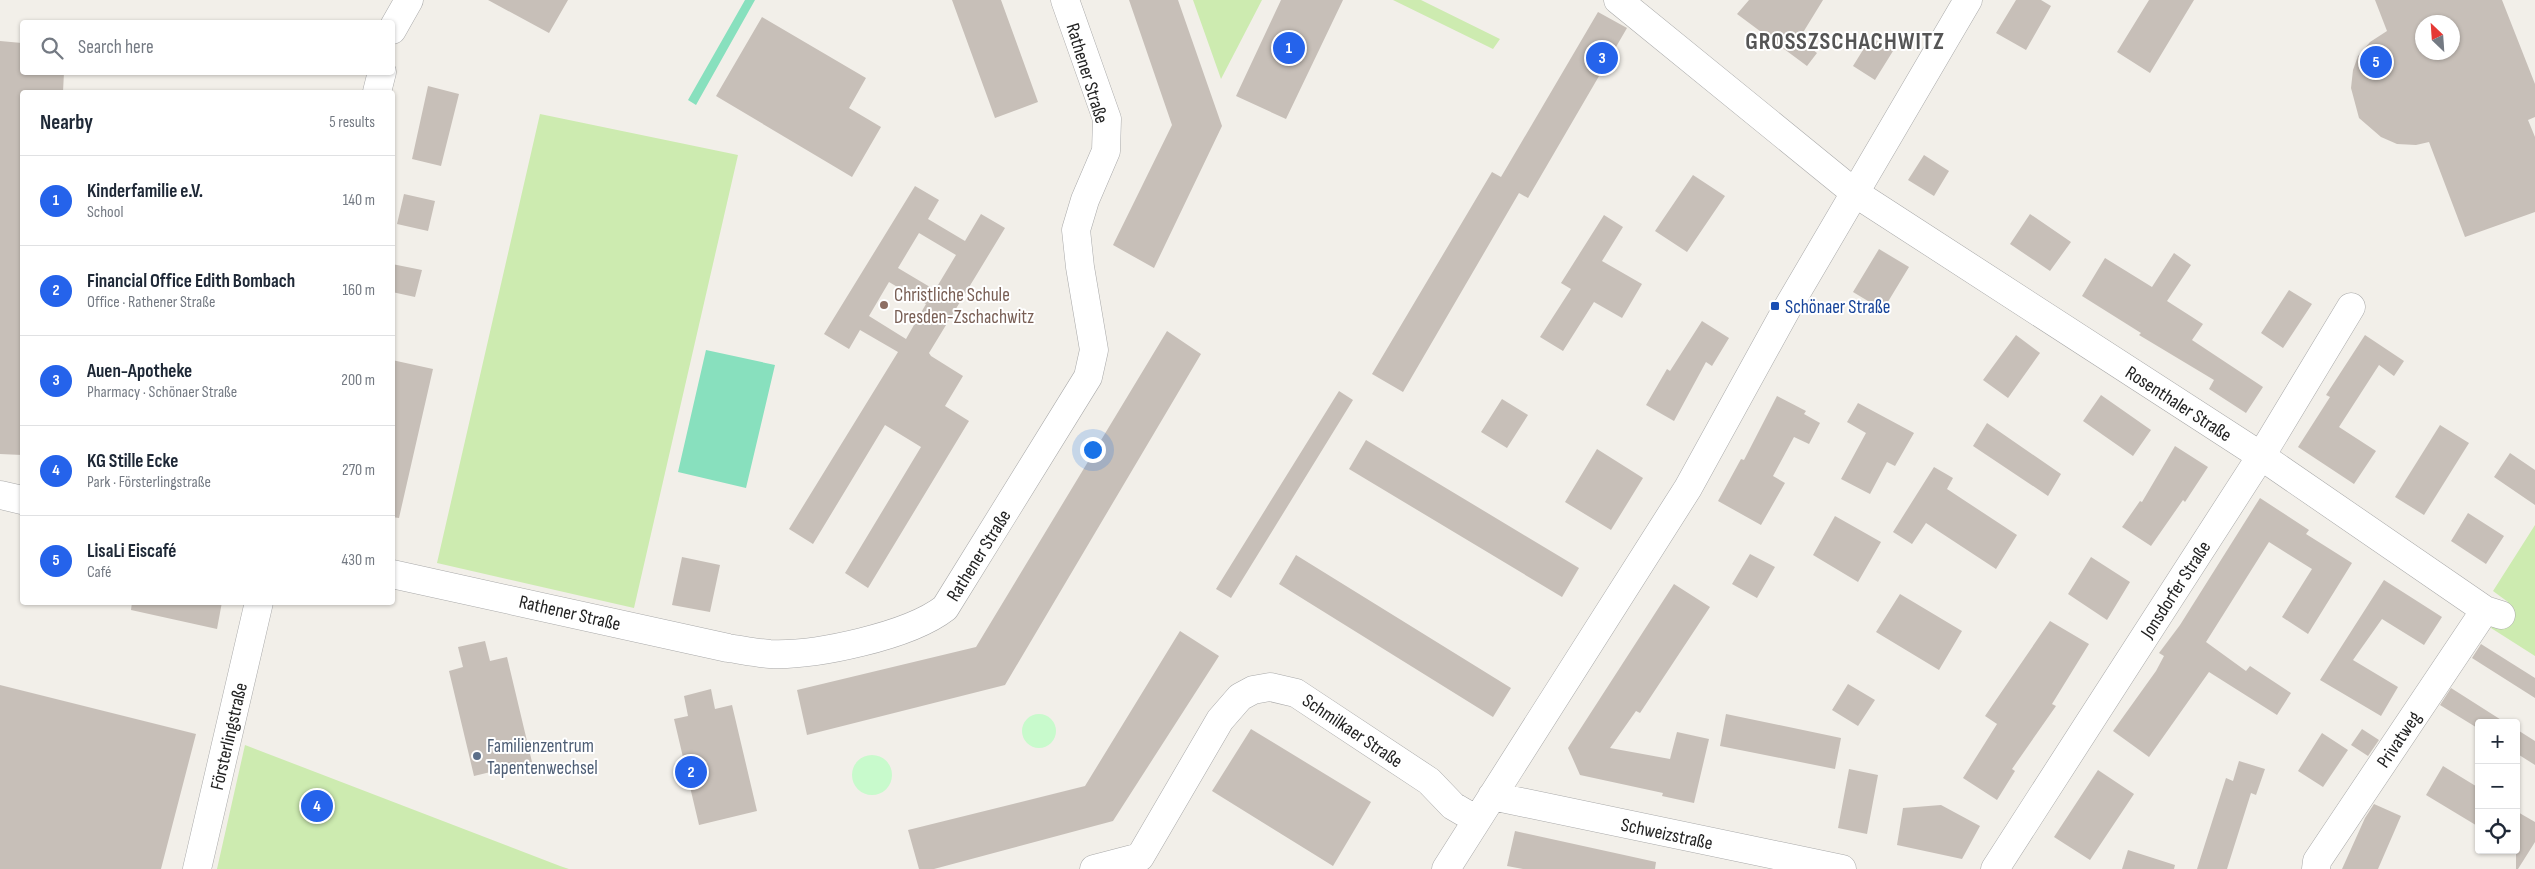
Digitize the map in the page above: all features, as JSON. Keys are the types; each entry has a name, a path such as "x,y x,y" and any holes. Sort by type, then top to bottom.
{"street":[{"path":"395,25 410,0"},
{"name":"Rathener Straße","path":"395,575 728,648 769,654 804,653 871,639 920,623 945,608 1088,377 1094,350 1080,267 1076,230 1106,152 1106,119 1065,0"},
{"path":"1618,0 1856,193"},
{"path":"1446,869 1688,488 1785,312 1968,0"},
{"path":"378,90 381,75"},
{"name":"Rosenthaler Straße","path":"1856,193 2261,456 2493,612"},
{"name":"Jonsdorfer Straße","path":"1995,869 2261,456 2351,307"},
{"path":"0,495 20,500"},
{"name":"Försterlingstraße","path":"197,869 258,605"},
{"name":"Privatweg","path":"2316,869 2317,861 2493,612"},
{"name":"Schmilkaer Straße","path":"1094,869 1140,857 1220,720 1240,697 1253,690 1270,687 1296,692 1429,781 1453,806 1477,820"},
{"name":"Schweizstraße","path":"1492,796 1842,869"}],"green space":[{"path":"745,0 755,0 696,105 688,100"},
{"path":"1193,0 1262,0 1221,79"},
{"path":"1393,0 1421,0 1500,39 1493,49"},
{"path":"540,114 738,155 634,608 437,563"},
{"path":"706,350 775,365 746,488 678,472"},
{"path":"2535,525 2535,656 2491,628 2508,602 2493,591"},
{"path":"1039,714 1046,715 1051,719 1055,724 1055,738 1051,743 1046,747 1039,748 1032,747 1027,743 1023,738 1022,731 1023,724 1027,719 1032,715"},
{"path":"245,745 560,866 569,869 217,869"},
{"path":"876,755 883,758 889,764 892,775 891,783 883,792 876,795 868,795 861,792 853,783 852,771 855,764 864,756"}],"building":[{"path":"488,0 568,0 549,33"},
{"path":"952,0 1001,0 1038,102 995,118"},
{"path":"1129,0 1178,0 1222,126 1154,268 1113,245 1172,125"},
{"path":"1281,0 1343,0 1286,119 1236,96"},
{"path":"1749,0 1823,0 1799,39 1817,53 1807,66 1737,14"},
{"path":"2016,0 2041,0 2051,6 2026,50 1996,33"},
{"path":"2149,0 2194,0 2150,73 2117,52"},
{"path":"2375,0 2502,0 2535,84 2535,117 2528,120 2535,137 2535,212 2465,237 2429,142 2416,145 2397,144 2381,137 2359,118 2351,88 2353,70 2358,56 2370,42 2387,31"},
{"path":"1598,12 1627,28 1528,198 1519,193 1403,392 1372,374 1492,172 1501,177"},
{"path":"762,17 866,78 849,108 881,127 852,177 716,96"},
{"path":"1871,37 1893,51 1875,80 1853,66"},
{"path":"0,41 20,43 20,75 64,75 63,90 20,90 20,455 0,454"},
{"path":"428,86 459,94 441,166 412,159"},
{"path":"1924,155 1949,171 1934,196 1908,180"},
{"path":"1693,175 1725,196 1687,252 1655,231"},
{"path":"915,186 939,200 928,219 965,241 981,214 1005,228 929,353 963,376 945,406 969,421 868,588 845,573 921,447 885,425 813,544 789,529 898,352 860,330 849,349 824,334","holes":["919,233 956,255 935,290 898,268","889,282 926,304 906,339 869,316"]},
{"path":"404,194 435,201 428,231 397,224"},
{"path":"2030,214 2071,242 2050,271 2010,244"},
{"path":"1604,215 1623,227 1602,261 1642,284 1622,318 1594,302 1563,351 1540,337 1571,289 1561,283"},
{"path":"1879,249 1909,267 1883,310 1853,292"},
{"path":"2174,253 2191,265 2167,301 2203,324 2192,340 2263,387 2246,413 2209,389 2214,380 2139,335 2141,333 2082,296 2105,258 2152,287"},
{"path":"395,265 422,270 415,297 395,293"},
{"path":"2289,290 2312,304 2283,348 2261,333"},
{"path":"1702,321 1729,338 1712,366 1706,362 1674,421 1646,405 1667,369 1670,371"},
{"path":"1167,331 1201,354 1005,685 807,735 797,690 976,647"},
{"path":"2016,335 2040,353 2008,398 1983,380"},
{"path":"2365,335 2404,361 2394,376 2379,365 2339,427 2376,451 2354,484 2298,447 2330,397 2326,395"},
{"path":"395,361 433,369 399,518 395,517"},
{"path":"1339,391 1353,400 1231,598 1216,589"},
{"path":"2101,395 2151,430 2133,456 2083,421"},
{"path":"1777,396 1806,411 1804,414 1820,423 1809,444 1794,437 1773,476 1785,483 1761,525 1718,501 1741,459 1744,460"},
{"path":"1502,399 1528,415 1507,448 1481,432"},
{"path":"1858,403 1914,433 1895,466 1887,462 1870,494 1841,479 1866,433 1847,422"},
{"path":"1987,423 2061,474 2048,496 1973,446"},
{"path":"2440,425 2469,443 2424,515 2395,497"},
{"path":"1366,440 1579,568 1562,597 1349,469"},
{"path":"2175,446 2208,467 2185,502 2183,500 2151,546 2122,527 2140,501 2142,502"},
{"path":"1597,449 1643,478 1611,530 1565,502"},
{"path":"2510,453 2535,470 2535,505 2494,477"},
{"path":"1934,467 1953,478 1947,489 2017,535 1996,569 1926,523 1912,544 1893,532"},
{"path":"2260,498 2309,530 2306,534 2352,563 2308,634 2282,617 2312,569 2269,542 2206,642 2246,671 2250,666 2291,693 2277,715 2209,672 2149,757 2113,731 2156,671 2164,656 2159,653 2180,625"},
{"path":"2468,513 2504,536 2486,564 2451,541"},
{"path":"1835,516 1881,542 1858,582 1813,555"},
{"path":"1750,554 1775,567 1757,598 1732,584"},
{"path":"1296,555 1511,688 1493,717 1279,584"},
{"path":"682,557 720,565 710,612 672,605"},
{"path":"2091,557 2130,582 2107,620 2068,594"},
{"path":"2384,580 2442,617 2424,645 2382,619 2353,660 2398,687 2381,716 2320,680"},
{"path":"1674,584 1710,607 1640,713 1636,711 1610,748 1670,759 1677,732 1709,739 1694,803 1662,796 1663,793 1580,775 1568,748"},
{"path":"1900,594 1962,631 1939,670 1876,632"},
{"path":"132,605 221,605 217,629 131,610"},
{"path":"2050,621 2089,644 2052,704 2056,706 2012,769 2015,771 1997,800 1963,778 1997,724 1985,716"},
{"path":"1180,631 1219,656 1113,821 934,869 919,869 908,830 1085,786"},
{"path":"485,641 490,661 507,657 532,762 474,776 449,671 463,667 458,647"},
{"path":"2481,644 2535,678 2535,698 2472,658"},
{"path":"1848,684 1875,700 1858,726 1832,710"},
{"path":"0,685 196,734 161,869 0,869"},
{"path":"2451,688 2500,719 2475,719 2475,727 2440,705"},
{"path":"711,689 715,709 732,705 757,811 699,825 674,719 688,716 684,696"},
{"path":"1726,714 1841,738 1835,769 1720,746"},
{"path":"1251,729 1371,802 1333,866 1212,791"},
{"path":"2362,729 2379,740 2368,756 2351,745"},
{"path":"2520,732 2535,741 2535,765 2520,756"},
{"path":"2322,733 2348,750 2323,787 2298,771"},
{"path":"2239,761 2265,769 2256,795 2251,793 2227,869 2197,869 2226,778 2233,781"},
{"path":"2443,766 2475,786 2475,825 2426,795"},
{"path":"1849,769 1878,775 1867,834 1838,828"},
{"path":"2098,770 2134,794 2090,860 2054,837"},
{"path":"2374,804 2401,816 2378,869 2342,869 2365,818"},
{"path":"1941,805 1980,826 1962,859 1897,845 1903,808"},
{"path":"2520,813 2535,822 2535,842 2518,869 2516,869 2516,854 2520,854"},
{"path":"1515,831 1656,862 1655,869 1523,869 1507,866"},
{"path":"2128,850 2175,865 2174,869 2122,869"}],"place":[{"name":"Kinderfamilie e.V.","path":"1289,48"},
{"name":"Auen-Apotheke","path":"1602,58"},
{"name":"LisaLi Eiscafé","path":"2376,62"},
{"name":"Christliche Schule Dresden-Zschachwitz","path":"884,305"},
{"name":"Schönaer Straße","path":"1775,306"},
{"name":"Familienzentrum Tapentenwechsel","path":"477,756"},
{"name":"Financial Office Edith Bombach","path":"691,772"},
{"name":"KG Stille Ecke","path":"317,806"}],"district":[{"name":"GROSSZSCHACHWITZ","path":"1845,41"}]}
